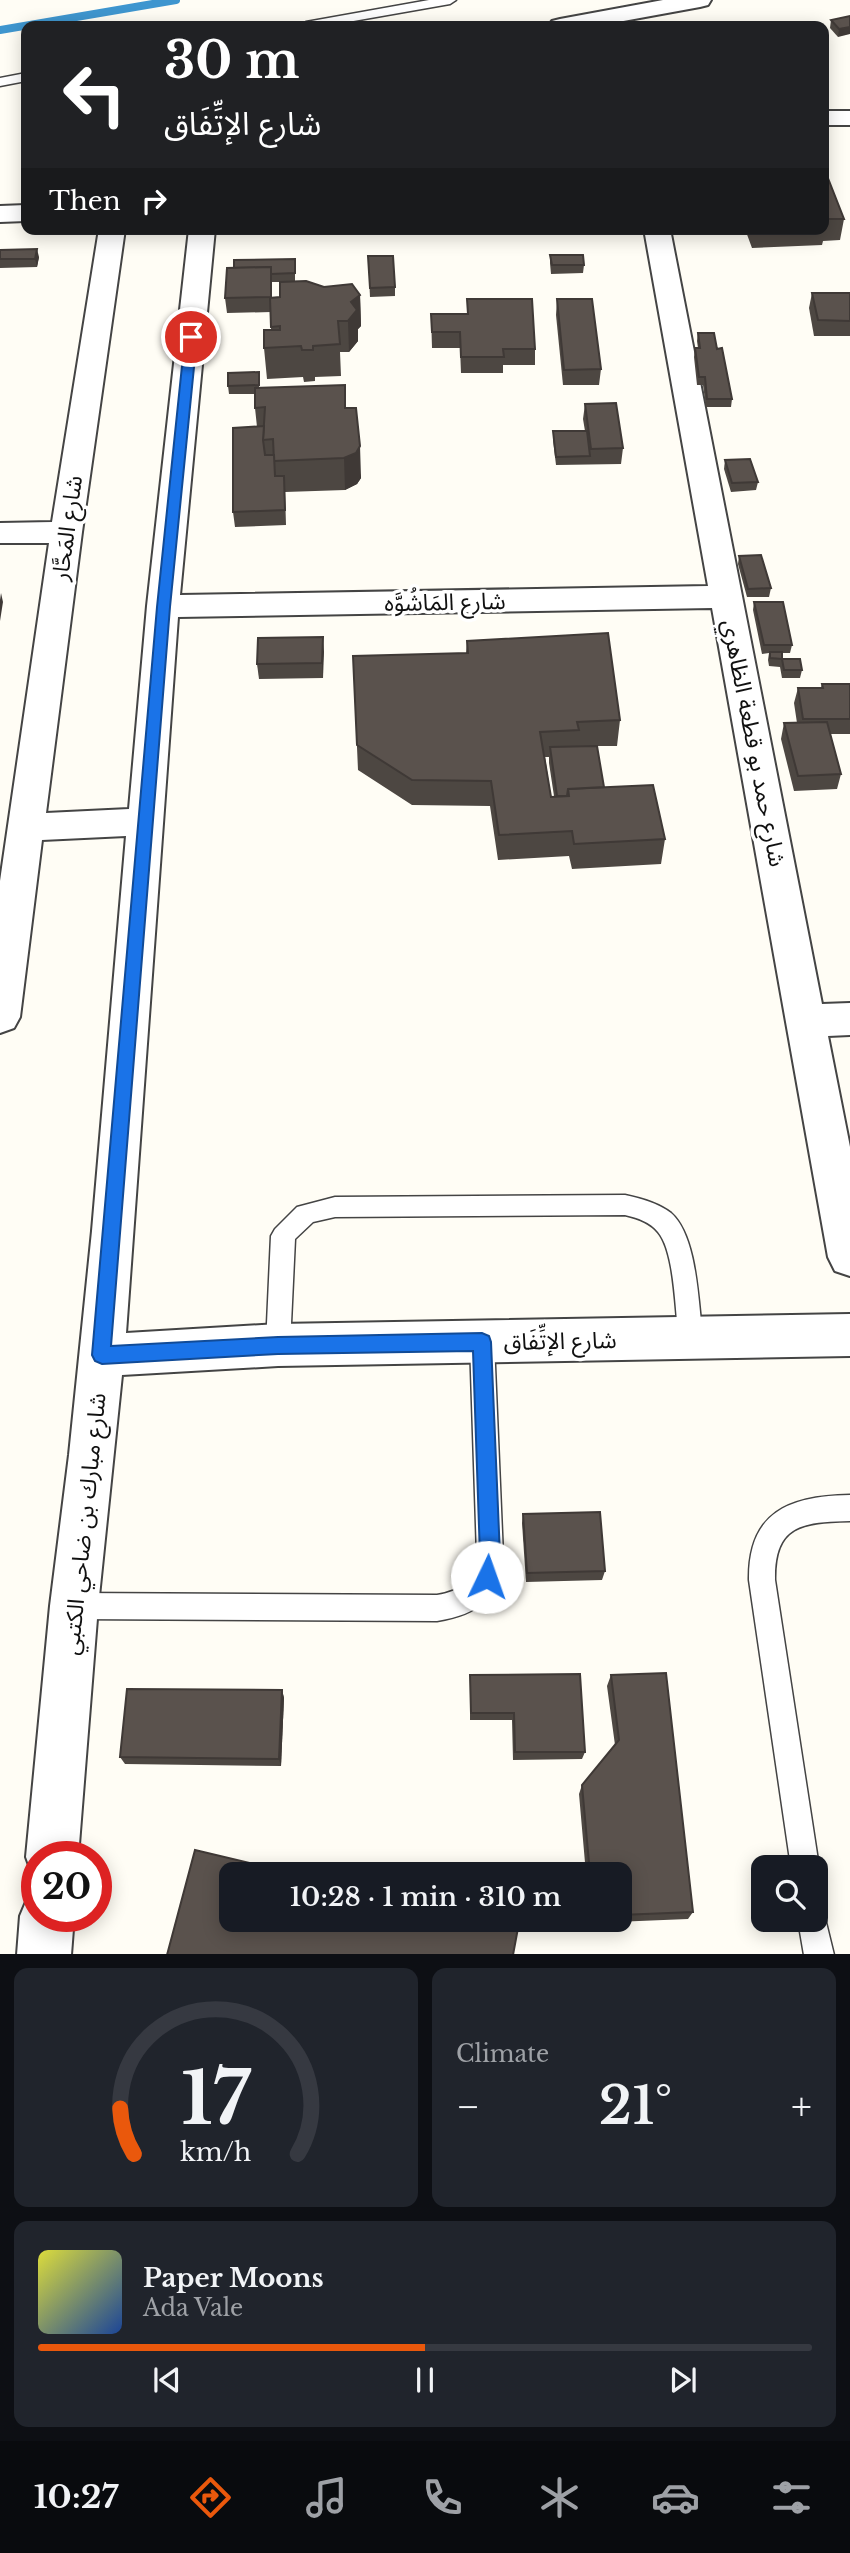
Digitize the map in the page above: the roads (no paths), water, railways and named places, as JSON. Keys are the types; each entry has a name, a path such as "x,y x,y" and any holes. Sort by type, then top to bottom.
{"street":[{"path":"586,21 700,0"},
{"path":"829,118 850,118"},
{"path":"0,214 21,213"},
{"name":"شارع المَحَّار","path":"0,1017 66,532 111,235"},
{"name":"شارع مبارك بن ضاحي الكتبي","path":"53,1841 74,1606 102,1355 163,607 201,235"},
{"name":"شارع حمد بو قطعة الظاهري","path":"658,235 850,1257"},
{"path":"0,533 66,532"},
{"name":"شارع المَاشُوَّه","path":"163,607 726,597"},
{"path":"26,827 147,822"},
{"path":"806,1020 850,1019"},
{"name":"شارع الإتِّفَاق","path":"102,1355 278,1345 850,1335"},
{"path":"44,1954 46,1932"}],"lane":[{"path":"334,21 450,0"},
{"path":"0,82 21,79"},
{"path":"278,1345 283,1236 292,1223 305,1213 335,1207 625,1205 644,1209 659,1218 671,1231 677,1248 691,1339"},
{"path":"74,1606 437,1608 457,1606 476,1594 487,1577 490,1556 482,1342"},
{"path":"803,1855 762,1580 763,1550 778,1525 802,1511 850,1508"},
{"path":"815,1932 819,1954"}],"waterway":[{"path":"53,21 176,0"},
{"path":"0,30 21,26"}]}
